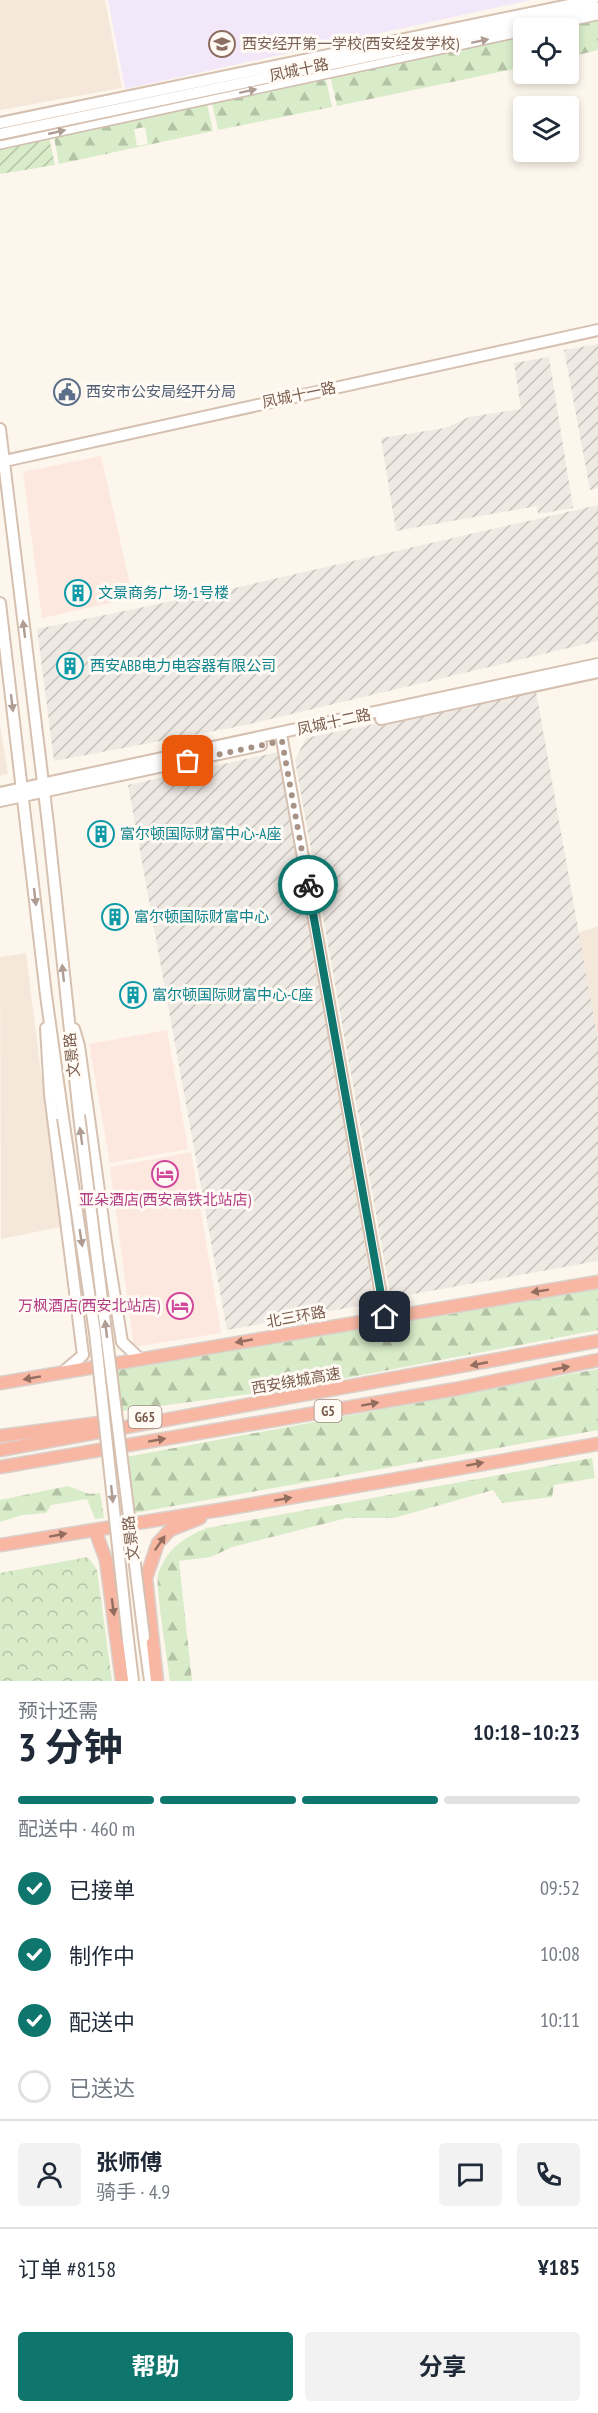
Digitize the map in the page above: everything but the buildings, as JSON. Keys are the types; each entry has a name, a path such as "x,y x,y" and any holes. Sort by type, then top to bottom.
{"highway":[{"name":"北三环路","path":"0,1383 598,1282"},
{"name":"西安绕城高速","path":"0,1450 598,1341"},
{"name":"G5","path":"0,1469 58,1457 445,1391 598,1360"},
{"name":"G65","path":"0,1436 291,1398"},
{"path":"0,1545 225,1509 598,1444"},
{"path":"157,1681 146,1578 151,1559 158,1543 170,1530 225,1509"},
{"path":"95,1530 107,1568 122,1681"}],"main road":[{"name":"凤城十路","path":"0,123 594,0"},
{"name":"凤城十路","path":"0,134 598,8"},
{"name":"凤城十一路","path":"2,462 598,330"},
{"name":"文景路","path":"0,429 79,1115 150,1681"},
{"name":"文景路","path":"0,603 46,994 95,1333 133,1681"},
{"name":"凤城十二路","path":"281,737 598,664"},
{"name":"凤城十二路","path":"0,794 43,788 598,672"},
{"path":"281,737 385,1317"},
{"name":"凤城十二路","path":"0,801 23,792"},
{"path":"46,994 45,1042 50,1094 83,1355 63,1372"},
{"path":"66,1004 79,1046 122,1342 140,1359"}],"street":[{"path":"579,20 598,16"},
{"path":"0,145 513,34"}],"shaded area":[{"path":"0,0 105,0 122,88 0,110"},
{"name":"西安经开第一学校(西安经发学校)","path":"108,0 531,0 125,89"},
{"path":"598,344 598,488 590,490 564,350"},
{"path":"549,357 573,508 538,514 537,506 396,531 381,438 445,428 469,417 521,409 514,363"},
{"path":"101,456 133,598 42,618 23,472"},
{"path":"598,505 598,641 246,725 54,761 37,629 226,590"},
{"path":"536,691 598,1041 598,1261 391,1298 295,760 306,738"},
{"path":"0,725 8,774 0,776"},
{"path":"278,752 375,1303 227,1330 128,785"},
{"path":"598,926 598,1041 578,933"},
{"path":"26,953 60,1227 1,1239 0,957"},
{"path":"167,1030 188,1149 110,1163 89,1044"},
{"path":"191,1152 221,1333 134,1347 110,1167"}],"green space":[{"path":"598,18 598,50 579,55 579,22"},
{"path":"513,36 513,69 337,106 330,75"},
{"path":"325,75 332,107 218,130 211,98"},
{"path":"206,99 213,131 59,164 53,132","holes":["145,127 148,144 137,146 134,129"]},
{"path":"48,133 55,165 0,174 0,145"},
{"path":"598,1283 598,1330 289,1389 122,1411 116,1368"},
{"path":"598,1369 598,1430 134,1513 126,1457"},
{"path":"592,1458 595,1478 554,1485 552,1497 502,1503 493,1490 394,1518 347,1518 232,1547 211,1557 179,1561 192,1681 170,1681 160,1608 158,1574 171,1551 191,1535 207,1528"},
{"path":"68,1486 89,1494 100,1493 104,1518 95,1519 87,1499 51,1505 46,1513 22,1515 0,1522 0,1500"},
{"path":"88,1557 97,1570 112,1681 0,1681 0,1573"}],"way so far":[{"path":"188,761 282,741 308,885"}],"place":[{"name":"西安经开第一学校(西安经发学校)","path":"222,44"},
{"name":"西安市公安局经开分局","path":"67,392"},
{"name":"文景商务广场-1号楼","path":"78,593"},
{"name":"西安ABB电力电容器有限公司","path":"70,666"},
{"name":"富尔顿国际财富中心-A座","path":"101,834"},
{"name":"富尔顿国际财富中心","path":"115,917"},
{"name":"富尔顿国际财富中心-C座","path":"133,995"},
{"name":"亚朵酒店(西安高铁北站店)","path":"165,1174"},
{"name":"万枫酒店(西安北站店)","path":"180,1306"}],"route":[{"path":"308,885 385,1317"}]}
